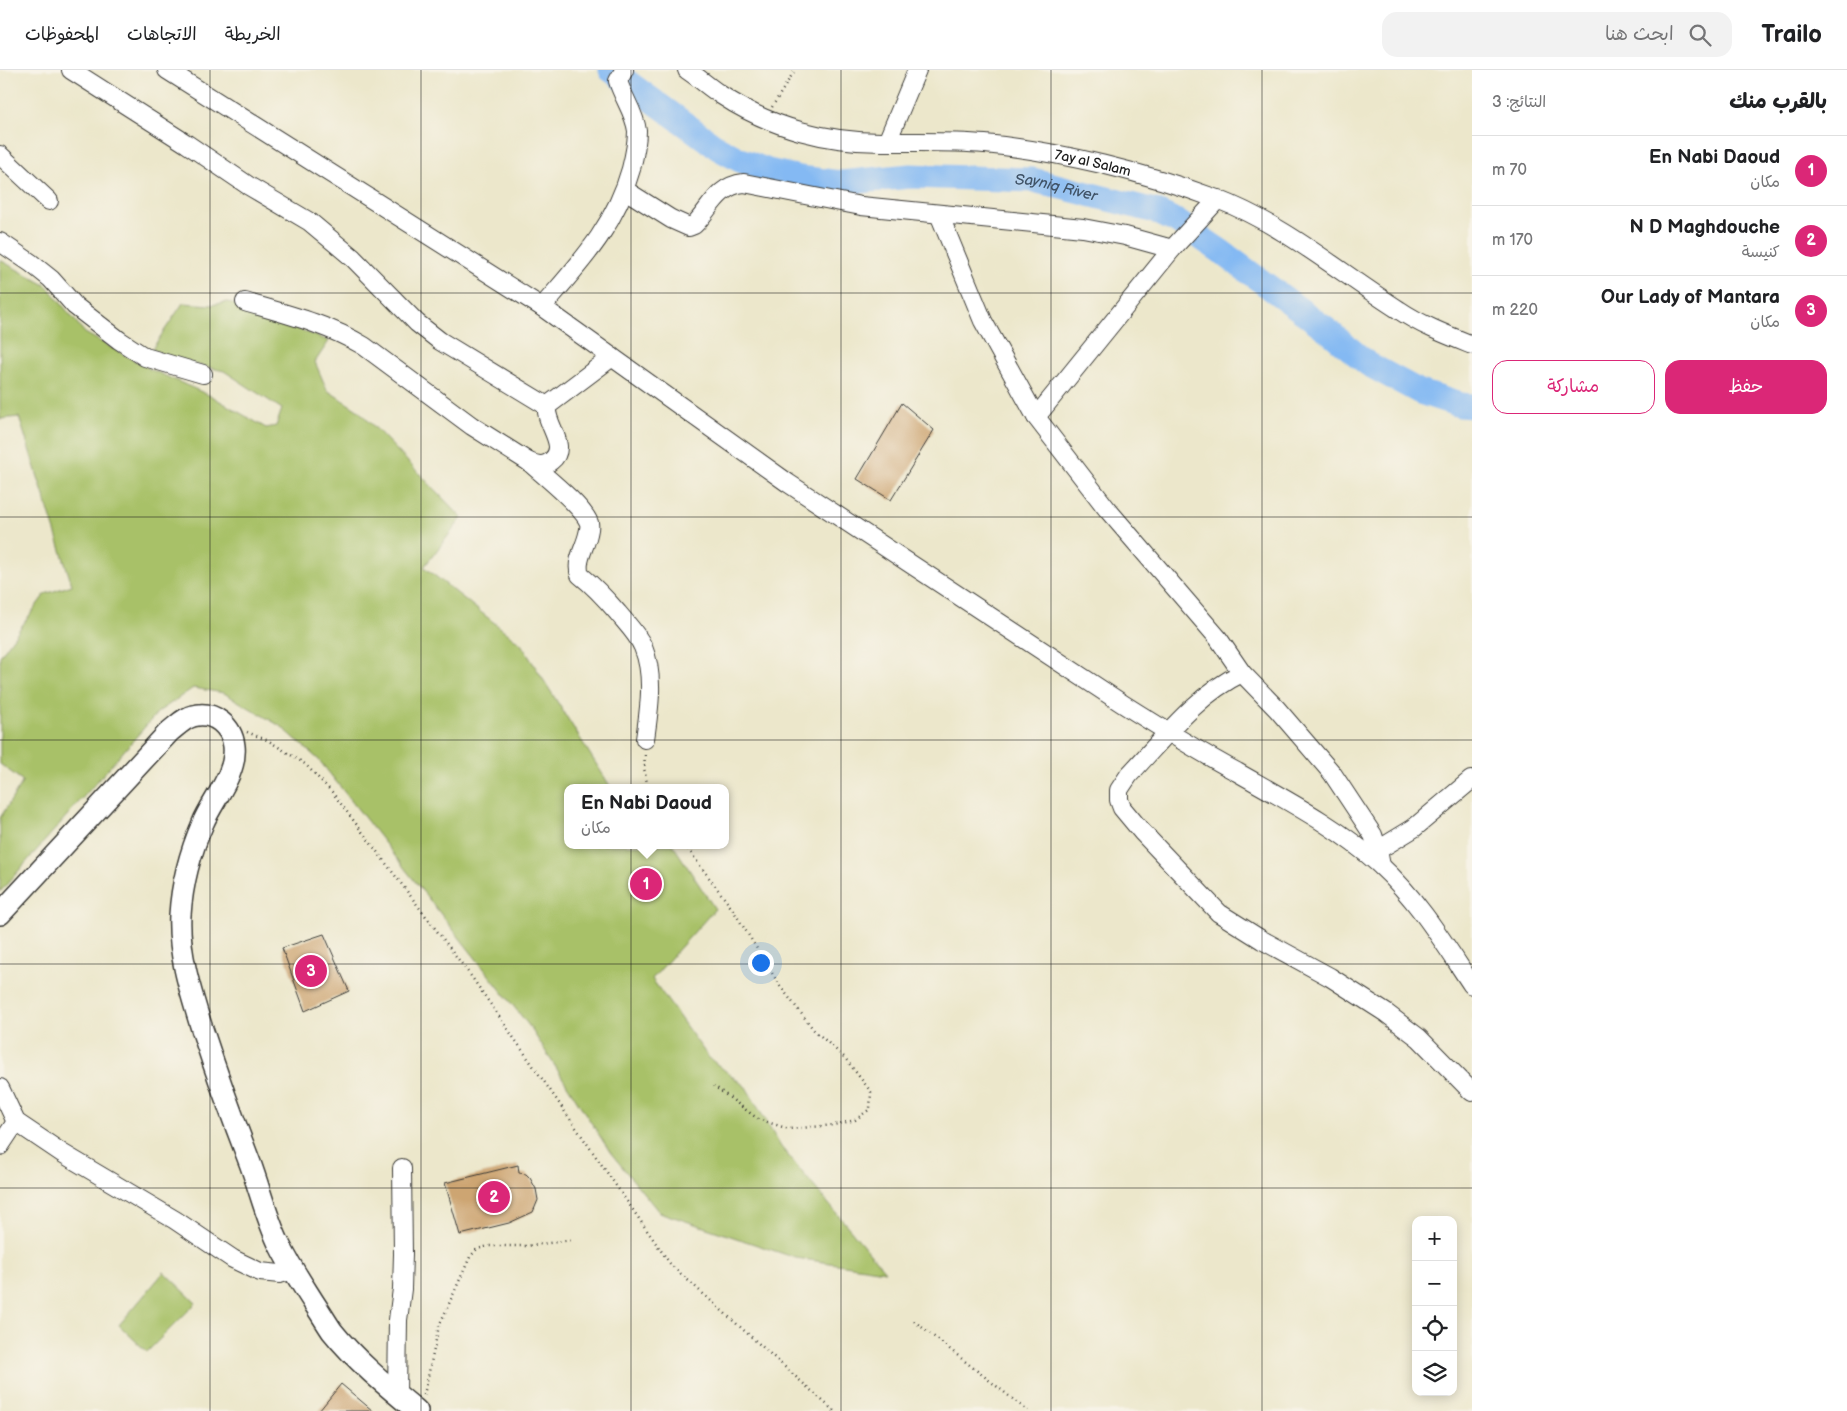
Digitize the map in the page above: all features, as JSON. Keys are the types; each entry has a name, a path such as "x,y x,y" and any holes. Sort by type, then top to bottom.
{"main road":[{"path":"0,914 170,732 192,716 210,715 222,721 232,738 234,758 230,770 204,820 189,859 183,884 180,942 194,1002 220,1083 279,1244 293,1270 332,1331 397,1395 420,1406"}],"street":[{"path":"71,70 249,186 310,222 353,258 417,323 440,341 547,406"},
{"path":"167,70 542,307 788,483 1169,733 1320,821 1379,858 1416,904 1472,985"},
{"name":"7ay al Salam","path":"687,70 722,96 765,119 796,131 826,138 887,142 949,141 988,144 1040,152 1102,165 1158,180 1211,205 1258,218 1302,243 1400,312 1472,345"},
{"path":"887,142 917,70"},
{"path":"542,307 589,254 613,216 625,190 636,145 636,131 635,120 621,76"},
{"path":"0,155 49,201"},
{"path":"625,190 688,227 694,225 699,220 721,192 728,187 744,183 860,206 1045,223 1177,244"},
{"path":"1036,417 1211,205"},
{"path":"939,214 983,321 1036,417 1107,509 1218,638 1242,673 1277,709 1332,773 1373,835 1379,858"},
{"path":"0,242 51,279 75,306 119,340 145,357 203,374"},
{"path":"245,302 309,322 349,338 394,368 472,426 529,462 571,500 589,524 589,531 578,562 580,575 612,606 643,647 650,672 646,739"},
{"path":"547,406 612,357"},
{"path":"529,462 543,465 555,457 558,450 556,435 548,418 547,406"},
{"path":"1242,673 1225,681 1208,695 1129,775 1119,790 1119,800 1122,808 1142,832 1219,913 1262,940 1330,977 1386,1013 1419,1038 1472,1092"},
{"path":"1379,858 1471,780"},
{"path":"0,1088 16,1122 62,1153 174,1220 233,1259 260,1272 280,1274 293,1270"},
{"path":"0,1146 16,1122"},
{"path":"397,1395 398,1320 402,1289 403,1254 402,1168"}],"path":[{"path":"765,119 795,70"},
{"path":"222,721 269,742 305,764 332,792 471,976 671,1265 834,1411"},
{"path":"646,739 644,768 647,784"},
{"path":"688,849 733,910 780,986 814,1030 845,1058 871,1092 870,1109 855,1120 834,1125 789,1130 758,1119 714,1086"},
{"path":"420,1406 439,1326 470,1257 478,1249 489,1246 526,1246 572,1240"},
{"path":"914,1321 1028,1411"}],"green space":[{"path":"0,260 47,286 85,333 150,369 213,397 266,428 276,426 282,409 224,371 173,359 152,349 183,303 211,305 228,302 329,341 315,362 327,390 359,411 462,518 424,567 521,644 609,784 564,784 564,849 676,849 715,909 652,979 709,1058 746,1087 781,1147 885,1271 796,1258 659,1212 610,1152 530,1027 319,760 282,727 224,693 193,688 158,712 0,892 0,818 23,781 0,764 0,656 45,594 72,585 19,417 0,419"},
{"path":"164,1272 196,1303 147,1352 119,1325"}],"building":[{"path":"902,403 934,430 891,500 857,479"},
{"path":"324,934 349,991 305,1011 282,948"},
{"path":"518,1165 519,1173 526,1174 536,1189 538,1200 533,1212 509,1223 460,1235 445,1183"},
{"path":"341,1384 373,1411 319,1411"}],"waterway":[{"name":"Sayniq River","path":"611,70 718,148 740,160 768,171 800,178 841,183 910,176 1033,180 1155,211 1176,221 1219,250 1326,329 1368,364 1420,392 1460,405 1472,406"}],"place":[{"name":"En Nabi Daoud","path":"646,884"},
{"name":"Our Lady of Mantara","path":"311,971"},
{"name":"N D Maghdouche","path":"494,1197"}]}
